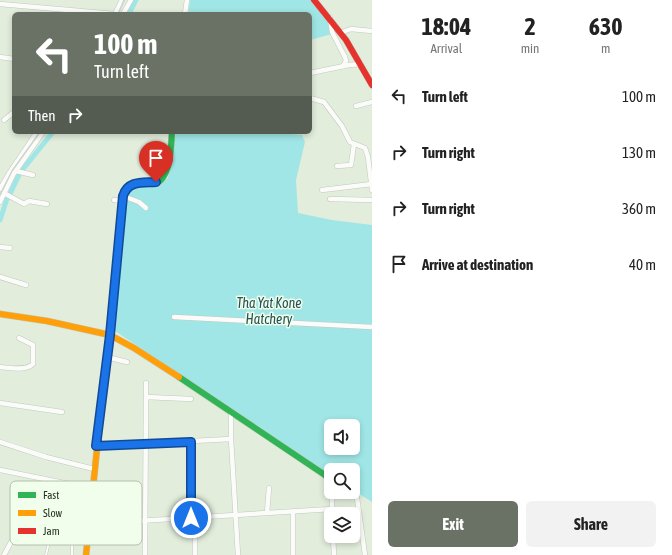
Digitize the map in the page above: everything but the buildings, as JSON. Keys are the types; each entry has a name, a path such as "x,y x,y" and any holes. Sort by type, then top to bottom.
{"street":[{"path":"16,6 17,0"},
{"path":"116,12 122,0"},
{"path":"124,12 130,0"},
{"path":"185,12 187,0"},
{"path":"314,0 330,18 362,64 372,85"},
{"path":"0,4 90,12"},
{"path":"330,18 332,32 345,57 346,61 343,66"},
{"path":"340,33 352,29 372,31"},
{"path":"0,57 12,59"},
{"path":"312,73 343,66 362,64"},
{"path":"312,99 324,102 342,126 350,142 363,146 368,156 372,190"},
{"path":"356,106 372,102"},
{"path":"4,120 12,114"},
{"path":"2,191 16,171 36,134"},
{"path":"0,202 2,191 32,142 41,134"},
{"path":"93,481 110,335 123,199 126,189 131,184 156,182 161,179 167,165 172,134"},
{"path":"337,166 351,165 354,144"},
{"path":"16,171 33,175"},
{"path":"322,190 372,184"},
{"path":"2,191 24,204 29,201 47,204"},
{"path":"114,200 123,199 139,202 146,208"},
{"path":"330,199 372,200"},
{"path":"0,247 10,248"},
{"path":"0,277 26,284"},
{"path":"0,314 48,321 110,335 134,348 231,411 324,474"},
{"path":"174,317 372,327"},
{"path":"0,367 24,368 30,367 33,364 33,346 19,338"},
{"path":"107,357 127,362"},
{"path":"145,555 146,520 144,445 146,383"},
{"path":"146,397 191,399"},
{"path":"0,403 62,412"},
{"path":"231,411 231,439 237,515 238,555"},
{"path":"96,446 144,445 231,439"},
{"path":"0,442 46,457 94,469"},
{"path":"191,442 195,555"},
{"path":"0,470 55,481"},
{"path":"268,513 269,488"},
{"path":"357,499 365,555"},
{"path":"142,520 324,511"},
{"path":"293,512 293,555"},
{"path":"333,543 334,555"},
{"path":"4,555 10,544"},
{"path":"86,555 87,545"}],"lane":[{"path":"46,555 48,545"}],"water":[{"path":"190,0 313,0 325,11 332,34 312,39 312,12 188,12"},
{"name":"Tha Yat Kone Hatchery","path":"176,134 302,135 305,142 296,180 298,213 332,220 372,225 372,502 360,494 360,463 324,463 324,470 115,331 119,288 122,222 126,201 129,192 134,185 162,182 168,178"}],"waterway":[{"path":"130,12 136,0"},
{"path":"23,169 51,134"},
{"path":"10,194 19,175"},
{"path":"0,220 7,199"}],"railway":[{"path":"119,12 124,0"},
{"path":"0,195 12,171 39,134"}],"traffic: fast":[{"path":"121,218 122,199 126,189 130,185 135,183 151,184 161,180 169,164 172,134"},
{"path":"179,377 324,474"}],"traffic: slow":[{"path":"94,481 121,218"},
{"path":"0,314 47,321 110,335 134,348 179,377"},
{"path":"86,555 87,545"}],"traffic: jam":[{"path":"314,0 346,40 372,85"}],"route":[{"path":"156,182 131,184 124,192 123,196 110,335 96,446 191,442 191,518"}]}
